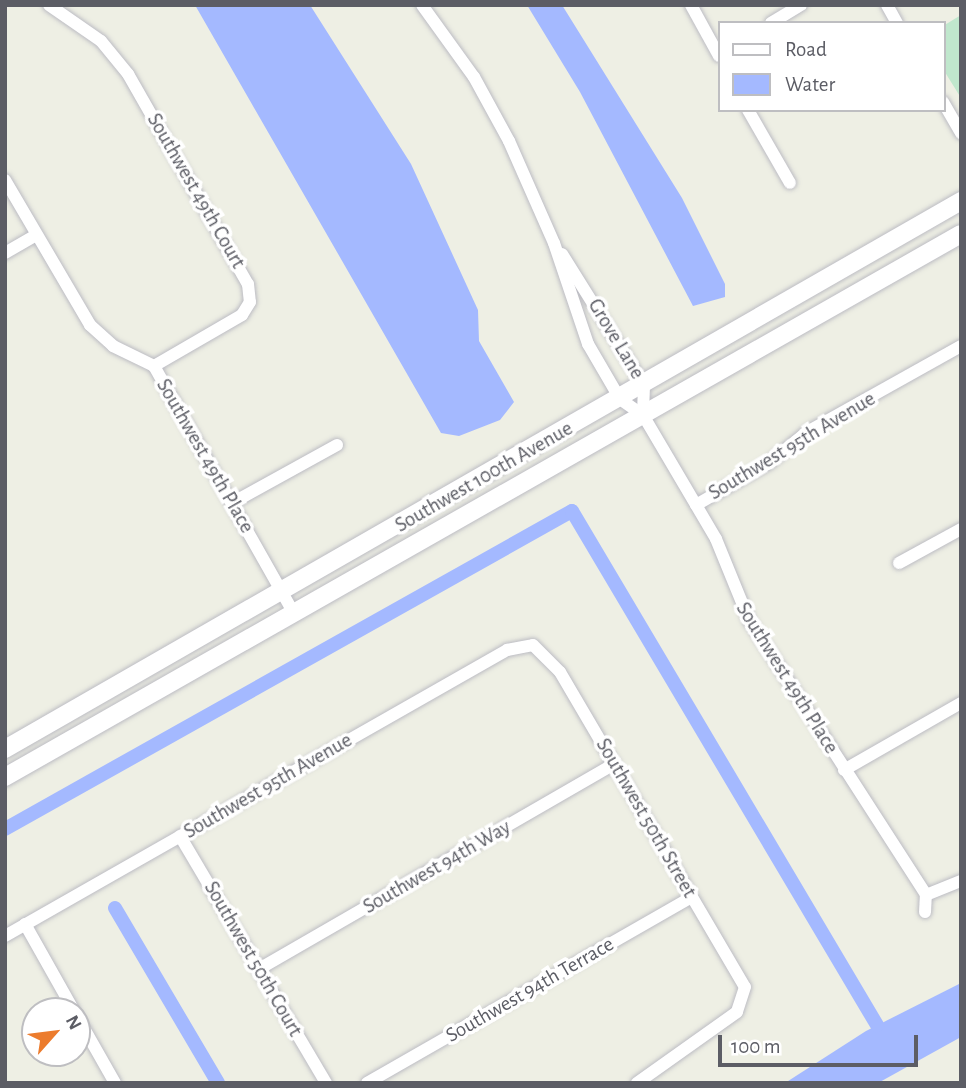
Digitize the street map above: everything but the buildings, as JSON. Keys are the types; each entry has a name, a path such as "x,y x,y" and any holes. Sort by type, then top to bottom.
{"main road":[{"name":"Southwest 100th Avenue","path":"5,749 620,399 961,201"},
{"name":"Southwest 100th Avenue","path":"5,777 961,234"}],"street":[{"name":"Southwest 49th Court","path":"49,5 101,41 128,74 248,285 250,302 242,315 154,366"},
{"name":"Grove Lane","path":"422,5 492,107 554,243 588,344 620,399 643,415"},
{"path":"691,5 718,52"},
{"path":"774,21 802,5"},
{"path":"887,5 896,21"},
{"path":"945,106 961,133"},
{"path":"749,112 790,183"},
{"name":"Southwest 49th Place","path":"5,180 100,338 154,366 294,613"},
{"path":"5,253 36,235"},
{"name":"Grove Lane","path":"554,243 644,385 643,415"},
{"name":"Southwest 95th Avenue","path":"696,505 769,463 807,432 961,346"},
{"name":"Southwest 49th Place","path":"643,415 723,552 740,604 926,895"},
{"path":"232,503 337,445"},
{"path":"899,564 961,529"},
{"name":"Southwest 95th Avenue","path":"5,936 507,650 533,645"},
{"name":"Southwest 50th Street","path":"533,645 553,661 741,981 745,1001 730,1017 637,1083"},
{"path":"844,770 961,703"},
{"name":"Southwest 94th Way","path":"259,969 614,764"},
{"name":"Southwest 50th Court","path":"180,836 326,1083"},
{"path":"925,912 926,895 961,881"},
{"name":"Southwest 94th Terrace","path":"367,1083 692,897"},
{"path":"25,924 66,997"},
{"path":"91,1041 115,1083"}],"green space":[{"path":"961,15 961,98 945,72 945,25"}],"water":[{"path":"195,5 310,5 411,164 478,310 479,341 514,402 500,420 459,436 441,433"},
{"path":"527,5 562,5 682,198 725,284 725,297 693,306 580,92"},
{"path":"961,983 961,1037 878,1083 785,1083 866,1031"}],"waterway":[{"path":"5,829 572,511 877,1025"},
{"path":"115,908 218,1083"}]}
